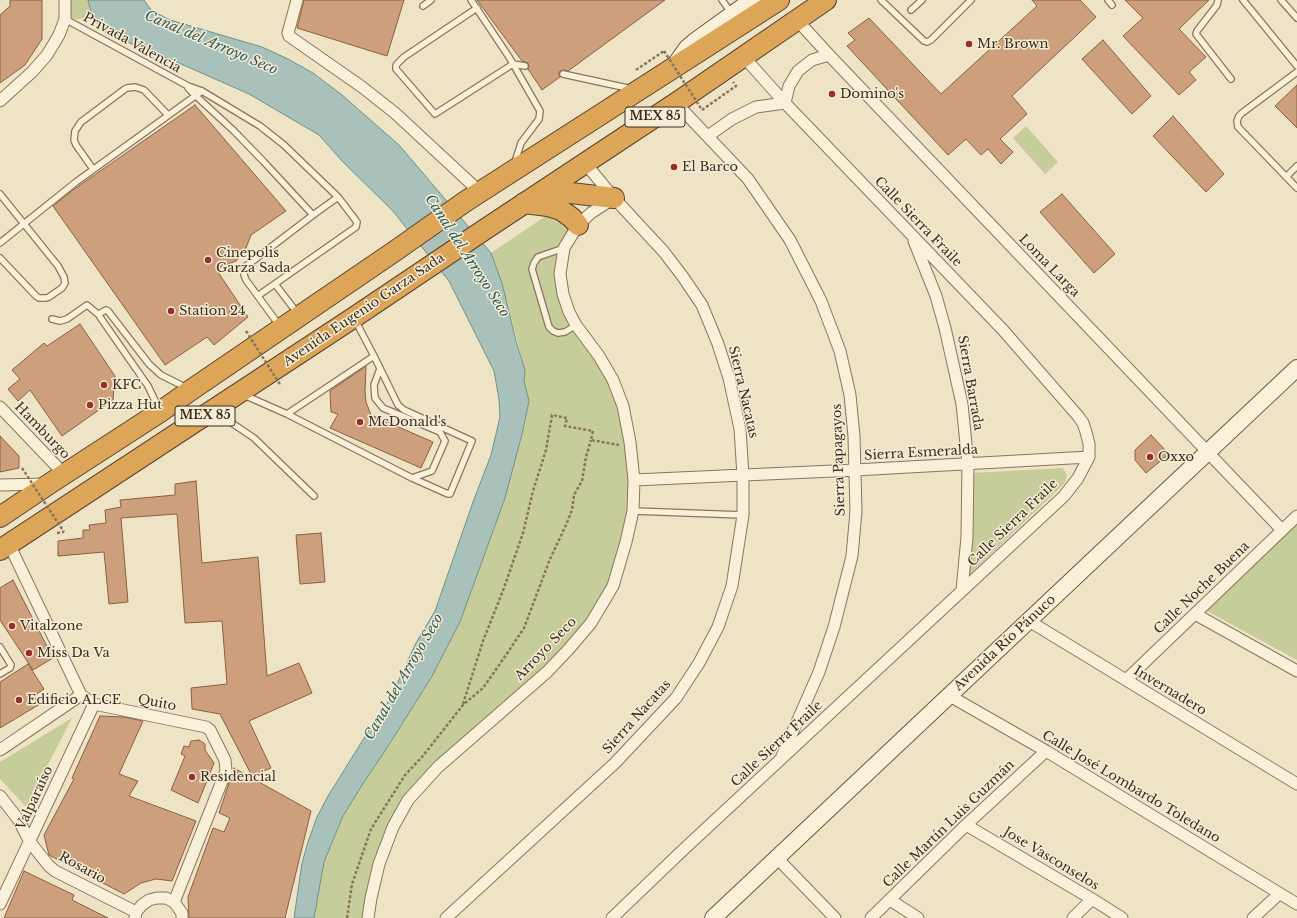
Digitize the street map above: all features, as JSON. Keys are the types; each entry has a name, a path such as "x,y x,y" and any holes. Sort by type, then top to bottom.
{"highway":[{"path":"669,59 753,3 779,0"},
{"name":"Avenida Eugenio Garza Sada","path":"5,547 353,318 409,279 676,103 828,0"},
{"name":"MEX 85","path":"0,517 160,412 396,251 473,196 638,90 669,59"},
{"path":"545,190 614,198"},
{"path":"524,203 548,206 561,210 572,218 578,225"}],"street":[{"path":"0,101 32,72 47,55 59,35 65,19 65,0"},
{"path":"297,0 288,34 289,36 362,87 395,113 473,196"},
{"path":"669,59 687,48 695,40 732,14 753,3"},
{"name":"Loma Larga","path":"797,20 1206,452 1282,530"},
{"path":"708,136 732,119 756,107 785,103 789,86 798,72 812,60 829,55"},
{"name":"Calle Sierra Fraile","path":"612,918 1064,496 1078,478 1089,458 1089,444 1086,432 1083,423 1078,416 1003,330 785,103 744,57"},
{"name":"Sierra Papagayos","path":"676,103 748,179 790,240 821,301 840,351 850,396 854,436 856,511 852,556 834,627 819,672 780,761"},
{"name":"Sierra Nacatas","path":"446,918 615,763 676,698 699,663 718,627 732,586 743,515 743,476 740,429 729,378 718,344 702,305 683,277 664,252 614,198 585,163"},
{"name":"Arroyo Seco","path":"368,918 370,898 379,864 408,800 438,767 547,672 591,623 613,586 626,542 633,511 634,480 630,442 623,406 613,380 599,356 576,325 569,312 563,294 560,274 564,248 578,225 591,212 614,198"},
{"name":"Sierra Barrada","path":"912,235 936,296 949,343 962,404 968,464 967,537 962,590"},
{"name":"Avenida Río Pánuco","path":"713,918 950,696 1206,452 1297,368"},
{"name":"Hamburgo","path":"0,407 56,479"},
{"name":"Sierra Esmeralda","path":"634,480 743,476 1089,458"},
{"path":"0,485 56,479"},
{"name":"Calle Noche Buena","path":"1126,680 1297,516"},
{"name":"Quito","path":"5,547 81,694 94,704 206,727 210,730 225,760 226,771 174,902"},
{"path":"1195,614 1297,671"},
{"name":"Invernadero","path":"1029,621 1297,784"},
{"path":"0,750 81,694"},
{"name":"Calle José Lombardo Toledano","path":"950,696 1046,751 1297,904"},
{"name":"Valparaíso","path":"0,904 94,704"},
{"name":"Calle Martín Luis Guzmán","path":"871,918 966,825 1046,751"},
{"name":"Rosario","path":"0,796 18,819 30,842 44,861 55,871 136,915"},
{"name":"Jose Vasconselos","path":"966,825 1122,918"},
{"path":"777,858 835,918"},
{"path":"1253,918 1280,894"},
{"path":"136,915 142,905 149,900 166,898 174,902 182,913 182,918"},
{"path":"1073,918 1092,899"},
{"path":"890,900 918,918"}],"lane":[{"path":"423,6 431,0"},
{"path":"471,0 513,64 536,104 540,114 537,122 521,143 513,170"},
{"path":"722,0 732,14"},
{"path":"881,0 924,41 927,42 931,40 971,0"},
{"path":"911,10 922,0"},
{"path":"1218,0 1217,5 1197,30 1196,34 1231,80"},
{"path":"1243,0 1297,66"},
{"path":"1281,0 1297,18"},
{"path":"477,8 404,57 397,64 396,69 435,114 513,64 525,66"},
{"name":"Privada Valencia","path":"65,19 188,86"},
{"path":"1297,72 1239,116 1237,121 1240,129 1297,188"},
{"path":"563,74 638,90"},
{"path":"188,86 202,91 260,126 273,136 338,197 357,222 357,226 259,295"},
{"path":"188,86 188,88 196,96 249,146 313,215"},
{"path":"94,169 76,145 74,140 75,131 81,122 125,89 135,87 144,90 168,116"},
{"path":"0,243 23,223 94,169 202,91"},
{"path":"1286,177 1297,166"},
{"path":"0,194 58,266 65,279 62,288 46,298 39,298 0,258"},
{"path":"282,328 259,295 246,280 244,267 338,197"},
{"path":"564,248 538,257 532,270 549,327 553,331 565,332 576,325"},
{"path":"274,284 300,316"},
{"path":"52,319 60,321 67,319 86,305 99,316 148,386 160,412"},
{"path":"99,316 102,312 107,310 149,364 160,375 191,390"},
{"path":"240,393 287,414 412,478 450,494 472,441 398,405 353,318"},
{"path":"287,414 374,356"},
{"path":"380,369 374,385 375,398 383,408 440,432 445,441 432,471 412,478"},
{"path":"213,410 254,438 314,496"},
{"path":"633,511 743,515"},
{"path":"0,648 11,665 10,668 0,674"}],"path":[{"path":"636,71 669,59 702,110 736,86"},
{"path":"246,331 281,386"},
{"path":"552,415 567,418 565,426 593,431 591,440 586,457 582,481 574,495 572,510 550,559 524,628 483,688 463,705 483,641 504,588 523,533 533,491 546,450 552,415"},
{"path":"591,440 619,445 630,442"},
{"path":"22,468 64,532"}],"green space":[{"path":"65,0 88,0 93,19 65,19"},
{"path":"1026,126 1058,162 1045,174 1013,138"},
{"path":"556,209 572,218 564,248 563,294 614,384 634,480 624,549 591,623 438,767 393,827 368,918 314,918 324,862 343,816 431,678 460,622 505,498 529,401 524,381 525,370 502,283 491,253"},
{"path":"1062,468 1067,477 1064,484 969,575 973,507 972,473"},
{"path":"1297,521 1297,660 1205,610"},
{"path":"72,718 26,807 0,779 0,762"}],"water":[{"name":"Canal del Arroyo Seco","path":"88,0 144,0 151,10 170,20 262,47 288,59 313,73 342,95 399,145 491,253 502,283 516,341 525,370 524,381 529,401 522,434 505,498 460,622 431,678 343,816 324,862 314,918 294,918 302,863 308,842 317,817 328,796 390,699 416,643 435,611 491,455 500,417 499,399 494,371 449,281 392,210 343,162 319,135 249,94 172,60 107,34 93,19"}],"building":[{"path":"10,0 42,0 42,39 25,65 0,83 0,15 10,6"},
{"path":"304,0 404,0 387,56 297,28"},
{"path":"477,0 665,0 568,71 560,71 560,77 542,90 528,69 528,63 522,61"},
{"path":"1032,0 1080,0 1096,17 1012,96 1027,114 1000,139 1013,152 1001,164 988,149 981,155 966,139 948,155 847,46 855,40 848,33 869,18 941,94 1037,6"},
{"path":"1125,0 1209,0 1179,29 1206,57 1189,72 1196,80 1179,95 1123,36 1143,18"},
{"path":"1103,40 1151,96 1132,114 1082,59"},
{"path":"1297,85 1297,128 1275,106"},
{"path":"195,105 286,211 251,235 246,248 236,261 216,269 248,317 214,345 207,337 165,365 53,206 73,190"},
{"path":"1173,116 1224,174 1206,192 1153,136"},
{"path":"1062,194 1115,254 1094,273 1040,212"},
{"path":"80,324 115,376 113,400 62,436 30,390 18,401 8,389 20,379 12,370 44,343 47,346"},
{"name":"McDonald's","path":"366,366 366,402 371,415 433,442 421,468 330,428 338,414 331,412 330,391"},
{"name":"Oxxo","path":"1151,435 1169,454 1146,473 1135,460 1135,450"},
{"path":"0,436 19,456 19,468 0,472"},
{"path":"196,481 202,563 258,557 267,676 299,663 312,693 249,721 271,768 252,776 220,714 192,709 191,688 227,684 222,621 185,623 177,514 121,518 128,602 109,604 104,552 58,556 58,541 83,538 83,530 90,530 89,525 106,523 105,510 121,507 120,500 175,495 175,484"},
{"path":"321,533 325,582 300,584 296,535"},
{"path":"13,580 53,658 33,670 0,620 0,588"},
{"name":"Edificio ALCE","path":"28,664 44,689 34,696 40,704 0,728 0,682"},
{"path":"100,716 124,717 143,721 119,774 138,781 129,796 196,821 172,881 156,879 141,883 124,894 49,855 44,835 74,779 72,778"},
{"name":"Residencial","path":"199,740 205,744 205,750 214,763 198,803 171,790 185,756 181,754 184,746 189,747 191,741"},
{"path":"234,768 311,811 285,918 189,918 188,897 213,828 224,832 230,818 219,813"},
{"path":"24,871 74,895 72,900 108,918 4,918"}],"place":[{"name":"Mr. Brown","path":"969,44"},
{"name":"Domino's","path":"832,94"},
{"name":"El Barco","path":"674,167"},
{"name":"Cinepolis Garza Sada","path":"208,260"},
{"name":"Station 24","path":"171,311"},
{"name":"KFC","path":"104,385"},
{"name":"Pizza Hut","path":"90,405"},
{"name":"McDonald's","path":"360,422"},
{"name":"Oxxo","path":"1150,457"},
{"name":"Vitalzone","path":"12,626"},
{"name":"Miss Da Va","path":"29,653"},
{"name":"Edificio ALCE","path":"19,700"},
{"name":"Residencial","path":"192,777"}]}
